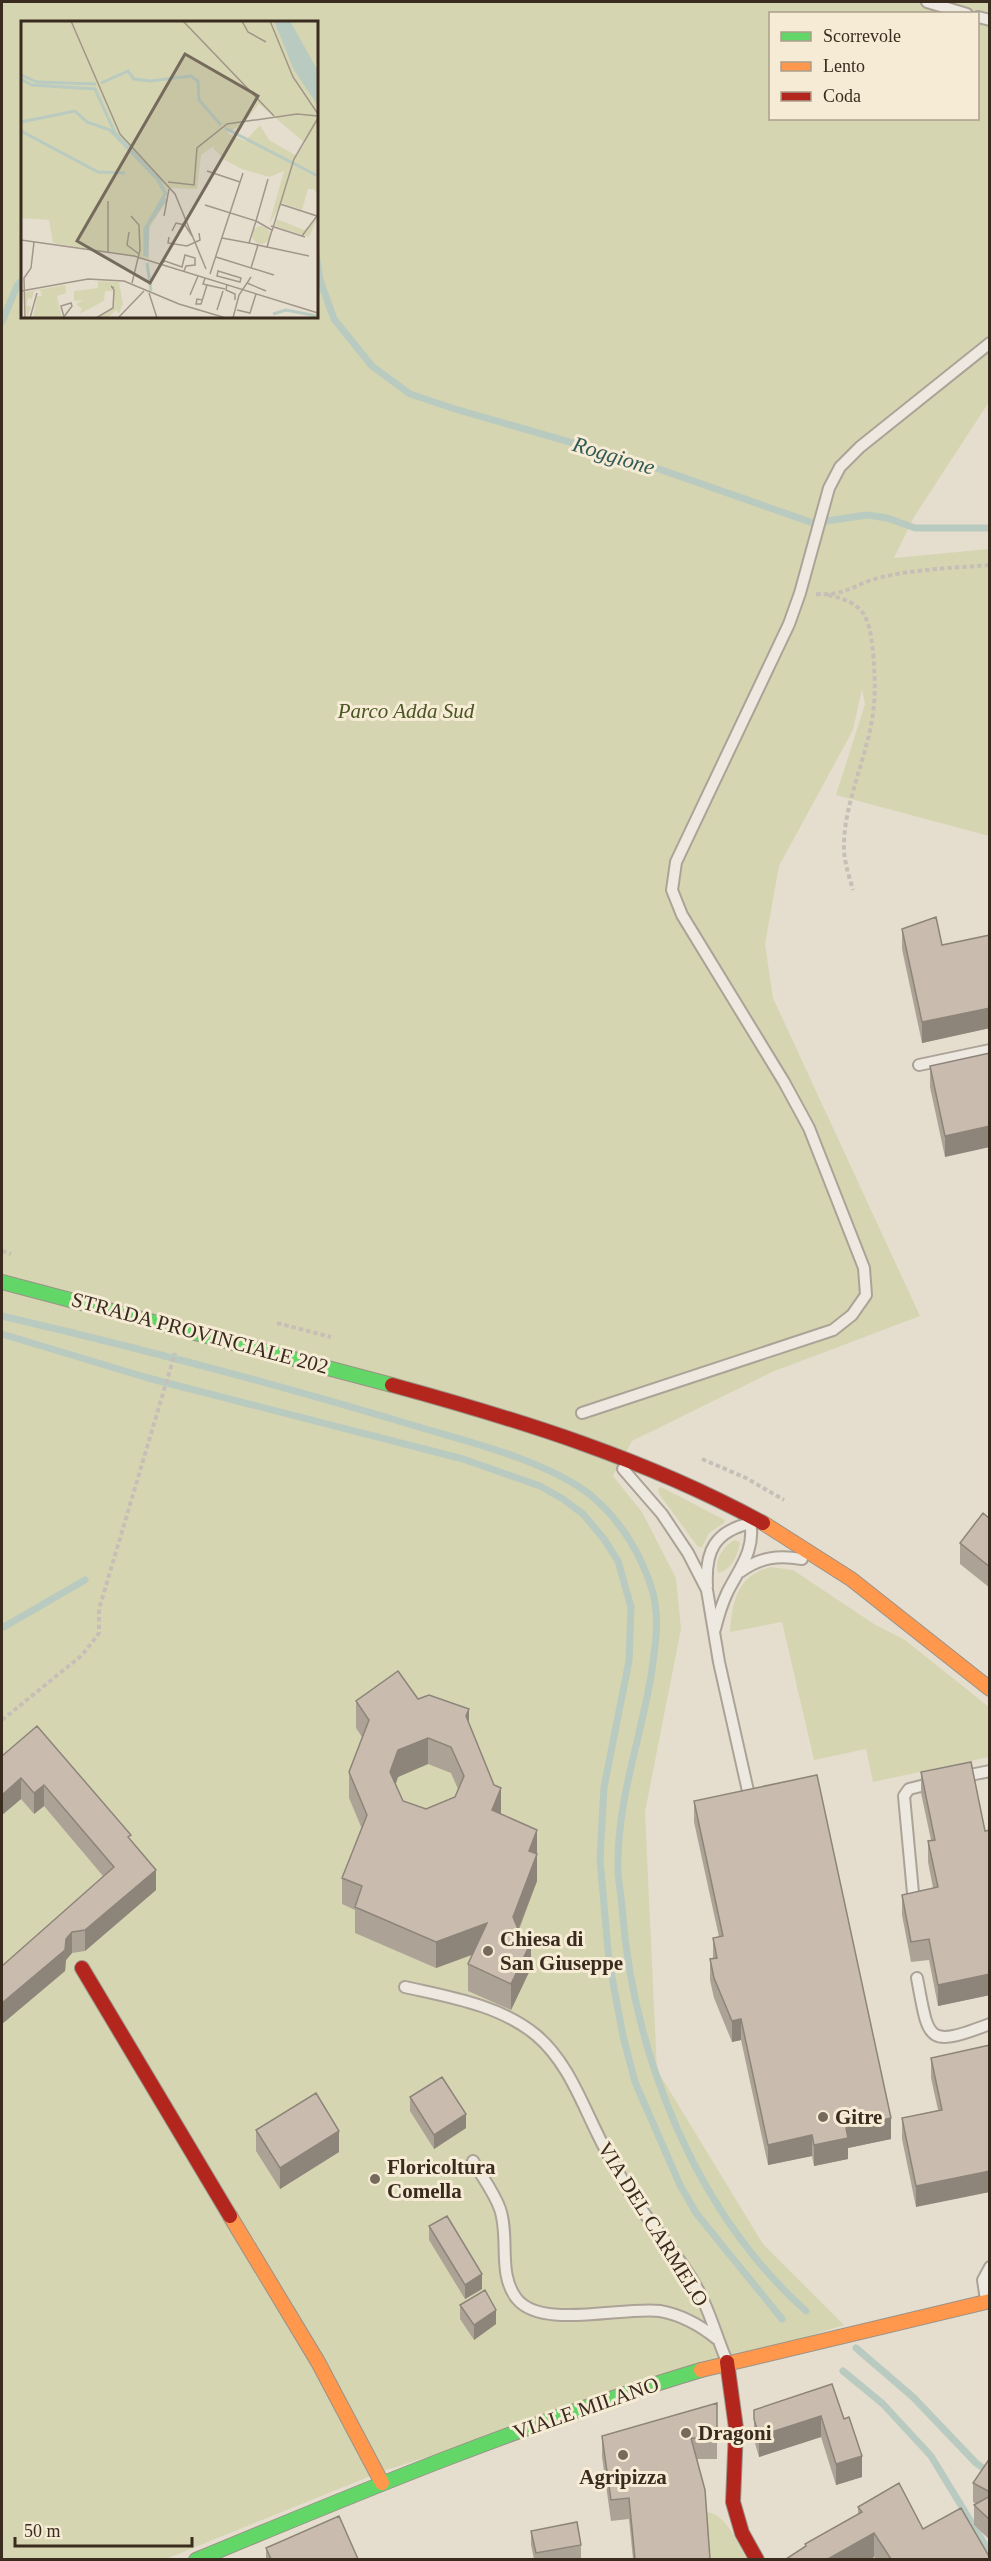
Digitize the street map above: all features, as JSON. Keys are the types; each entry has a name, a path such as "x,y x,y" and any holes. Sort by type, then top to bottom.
{"street":[{"name":"STRADA PROVINCIALE 202","path":"2,1282 183,1327 545,1428 674,1478 753,1519 830,1565 900,1616 990,1689"},
{"path":"82,1968 318,2362 382,2483"},
{"name":"VIALE MILANO","path":"196,2559 382,2483 617,2395 728,2362 988,2302"},
{"path":"728,2362 736,2428 733,2502 742,2533 757,2559"}],"lane":[{"path":"927,2 960,12"},
{"path":"582,1413 833,1329 852,1315 866,1295 864,1268 809,1128 784,1082 682,915 672,890 676,862 789,624 800,593 829,488 840,467 861,447 990,343"},
{"path":"919,1065 990,1050"},
{"path":"600,1449 652,1500 688,1553 707,1590"},
{"path":"715,1630 726,1596 740,1572 750,1544 753,1519"},
{"path":"748,1791 719,1662 707,1590 708,1561 714,1544 727,1531 753,1519"},
{"path":"740,1572 761,1559 774,1557 798,1558 830,1565"},
{"path":"913,1893 904,1802 906,1793 913,1787 990,1771"},
{"path":"917,1978 926,2021 934,2035 943,2038 952,2037 990,2024"},
{"name":"VIA DEL CARMELO","path":"405,1987 465,2001 521,2024 537,2036 552,2052 575,2087 599,2138 624,2183 696,2287 710,2315 717,2339 728,2362"},
{"path":"473,2161 500,2209 507,2279 511,2290 528,2308 539,2312 568,2314 659,2311 694,2322 717,2339"},
{"path":"988,2302 983,2280 990,2266"}],"path":[{"path":"828,595 846,593 875,579 921,569 990,565"},
{"path":"800,593 848,599 862,610 870,631 876,686 872,723 848,813 844,839 846,870 853,890"},
{"path":"2,1720 81,1656 99,1633 99,1609 178,1342"}],"green space":[{"name":"Parco Adda Sud","path":"2,2 989,2 989,402 914,517 894,558 989,549 989,836 836,795 865,704 862,689 853,730 779,866 765,944 773,998 920,1316 772,1372 632,1441 613,1476 642,1512 676,1578 681,1629 645,1812 657,2070 763,2244 844,2325 383,2471 166,2559 2,2560"},
{"path":"661,1487 725,1520 709,1533 702,1547 698,1547 659,1494 658,1489"},
{"path":"734,1540 740,1542 736,1557 727,1569 718,1573 717,1563 720,1554"},
{"path":"771,1567 793,1570 874,1624 905,1640 989,1707 989,1757 873,1782 866,1749 814,1760 782,1622 730,1632 735,1600 744,1582 760,1571"},
{"path":"705,2512 719,2517 725,2523 747,2559 709,2559"}],"building":[{"path":"936,917 942,945 990,935 990,1008 922,1022 902,929"},
{"path":"990,1053 990,1126 945,1136 930,1066"},
{"path":"983,1513 990,1519 990,1567 960,1543"},
{"path":"398,1671 418,1699 429,1695 469,1709 466,1716 494,1785 501,1788 492,1810 537,1830 529,1851 537,1854 513,1917 521,1936 531,1942 511,1984 468,1964 487,1923 436,1942 355,1907 362,1886 342,1878 367,1815 349,1772 369,1720 356,1701","holes":["428,1738 451,1747 464,1776 455,1797 426,1809 403,1801 390,1772 398,1750"]},
{"path":"37,1726 131,1835 128,1837 156,1870 85,1930 72,1932 66,1939 65,1950 2,2003 2,1966 114,1867 44,1785 34,1793 21,1778 2,1795 2,1756"},
{"path":"971,1762 985,1831 990,1830 990,1974 938,1985 929,1939 911,1942 902,1895 938,1887 928,1841 935,1840 921,1772"},
{"path":"817,1775 891,2118 846,2128 848,2138 814,2145 812,2135 768,2145 741,2019 732,2021 714,1978 710,1959 717,1958 713,1938 723,1936 694,1801"},
{"path":"990,2045 990,2171 916,2186 902,2118 942,2110 931,2058"},
{"path":"442,2077 466,2114 434,2135 410,2097"},
{"path":"316,2093 339,2131 280,2168 256,2130"},
{"path":"447,2216 482,2274 465,2285 429,2226"},
{"path":"485,2290 496,2310 474,2325 460,2305"},
{"path":"832,2384 844,2419 849,2417 862,2456 836,2464 821,2416 759,2436 754,2410"},
{"path":"717,2403 717,2439 691,2438 705,2490 710,2559 635,2559 629,2498 611,2500 602,2436"},
{"path":"990,2458 990,2492 973,2483"},
{"path":"899,2483 923,2529 961,2508 990,2559 891,2559 874,2533 828,2559 786,2559 806,2546 805,2544 862,2512 858,2507"},
{"path":"990,2496 990,2520 974,2505"},
{"path":"339,2516 358,2559 271,2559 266,2548"},
{"path":"577,2522 581,2545 536,2553 531,2531"}],"waterway":[{"name":"Roggione","path":"318,267 320,280 334,319 372,366 410,394 639,462 813,523 867,515 887,518 915,528 990,528"},
{"name":"Roggione","path":"2,322 21,281"},
{"path":"2,1316 259,1381 503,1452 549,1470 588,1493 621,1527 636,1551 650,1582 656,1613 651,1676 626,1792 618,1862 629,1963 640,2018 656,2073 677,2127 702,2178 732,2227 767,2271 806,2311"},
{"path":"2,1334 148,1378 463,1459 540,1486 563,1499 583,1514 604,1539 618,1561 631,1607 629,1661 604,1787 600,1859 609,1961 623,2036 635,2082 680,2185 696,2213 782,2319"},
{"path":"2,1628 85,1580"},
{"path":"856,2348 913,2397 976,2463 990,2473"},
{"path":"843,2371 883,2404 931,2456 990,2553"}],"traffic: fast":[{"path":"2,1282 392,1385"},
{"path":"196,2560 383,2483 509,2435 636,2390 701,2370"}],"traffic: slow":[{"path":"763,1523 851,1579 990,1689"},
{"path":"230,2216 318,2362 382,2483"},
{"path":"701,2370 990,2301"}],"traffic: jam":[{"path":"392,1385 488,1412 628,1460 674,1479 763,1523"},
{"path":"82,1968 230,2216"},
{"path":"727,2362 736,2428 733,2502 742,2533 757,2560"}],"place":[{"name":"Chiesa di San Giuseppe","path":"488,1951"},
{"name":"Gitre","path":"823,2117"},
{"name":"Floricoltura Comella","path":"375,2179"},
{"name":"Dragoni","path":"686,2433"},
{"name":"Agripizza","path":"623,2455"}]}
